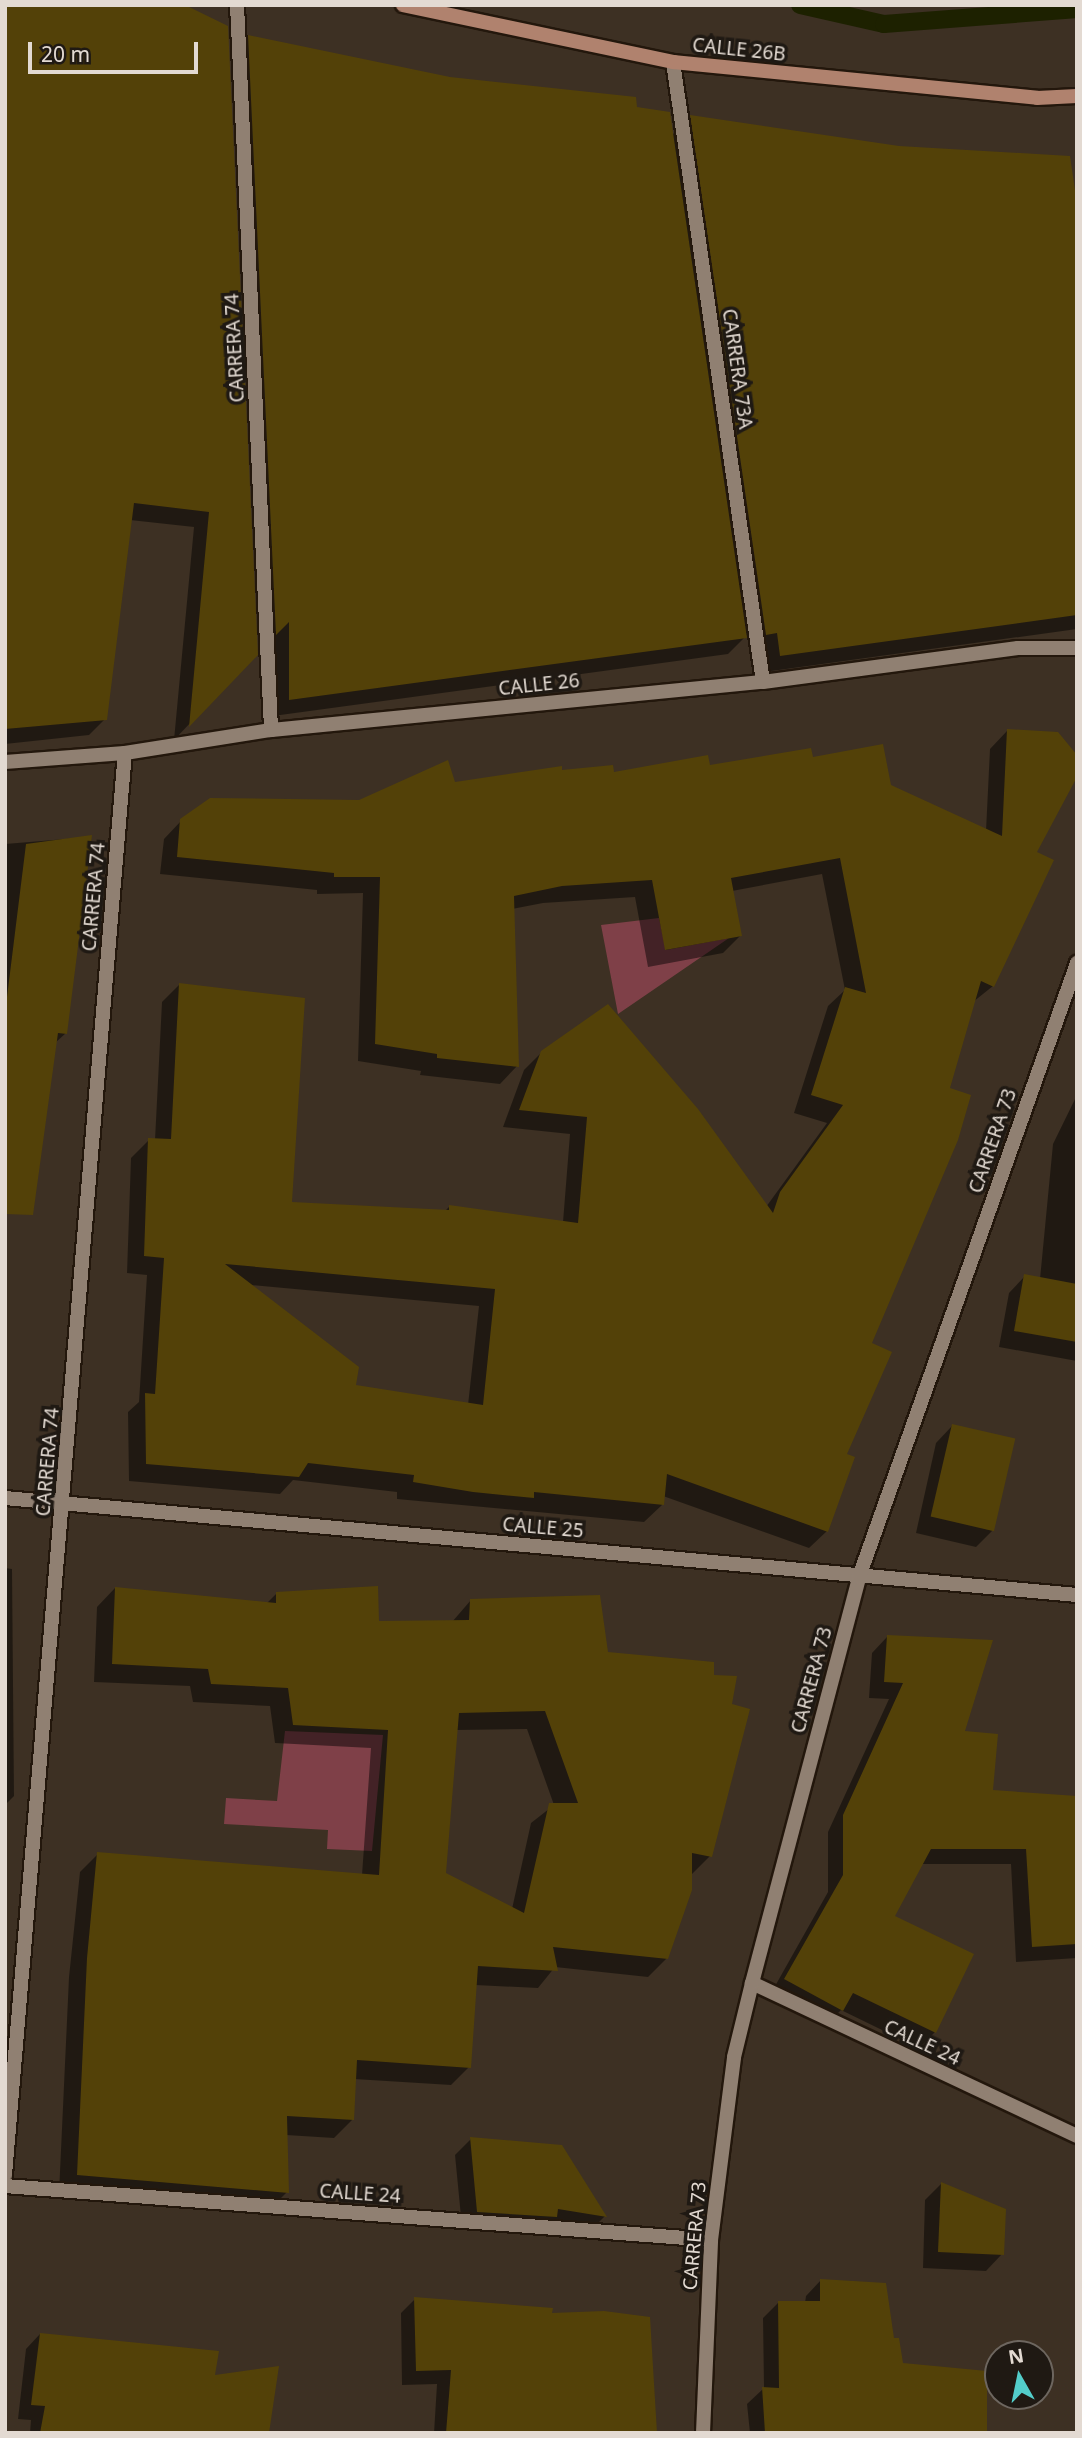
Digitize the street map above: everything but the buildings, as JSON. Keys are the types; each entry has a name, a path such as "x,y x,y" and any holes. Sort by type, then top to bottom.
{"street":[{"name":"CARRERA 74","path":"237,5 271,730"},
{"name":"CALLE 26B","path":"403,5 673,62 1037,98 1077,96"},
{"name":"CARRERA 73A","path":"673,62 763,682"},
{"name":"CALLE 26","path":"5,762 125,752 271,730 763,682 1018,648 1077,648"},
{"name":"CARRERA 74","path":"5,2175 64,1503 125,752"},
{"name":"CARRERA 73","path":"703,2433 711,2240 734,2057 752,1983 859,1577 1077,963"},
{"name":"CALLE 25","path":"5,1498 1077,1595"},
{"name":"CALLE 24","path":"752,1983 1077,2136"},
{"name":"CALLE 24","path":"5,2186 711,2240"}],"shaded area":[{"path":"659,918 666,950 729,938 618,1014 601,925"},
{"path":"285,1731 383,1735 372,1851 327,1849 328,1830 224,1824 226,1798 277,1801"}],"waterway":[{"path":"800,5 884,24 1077,9"}]}
